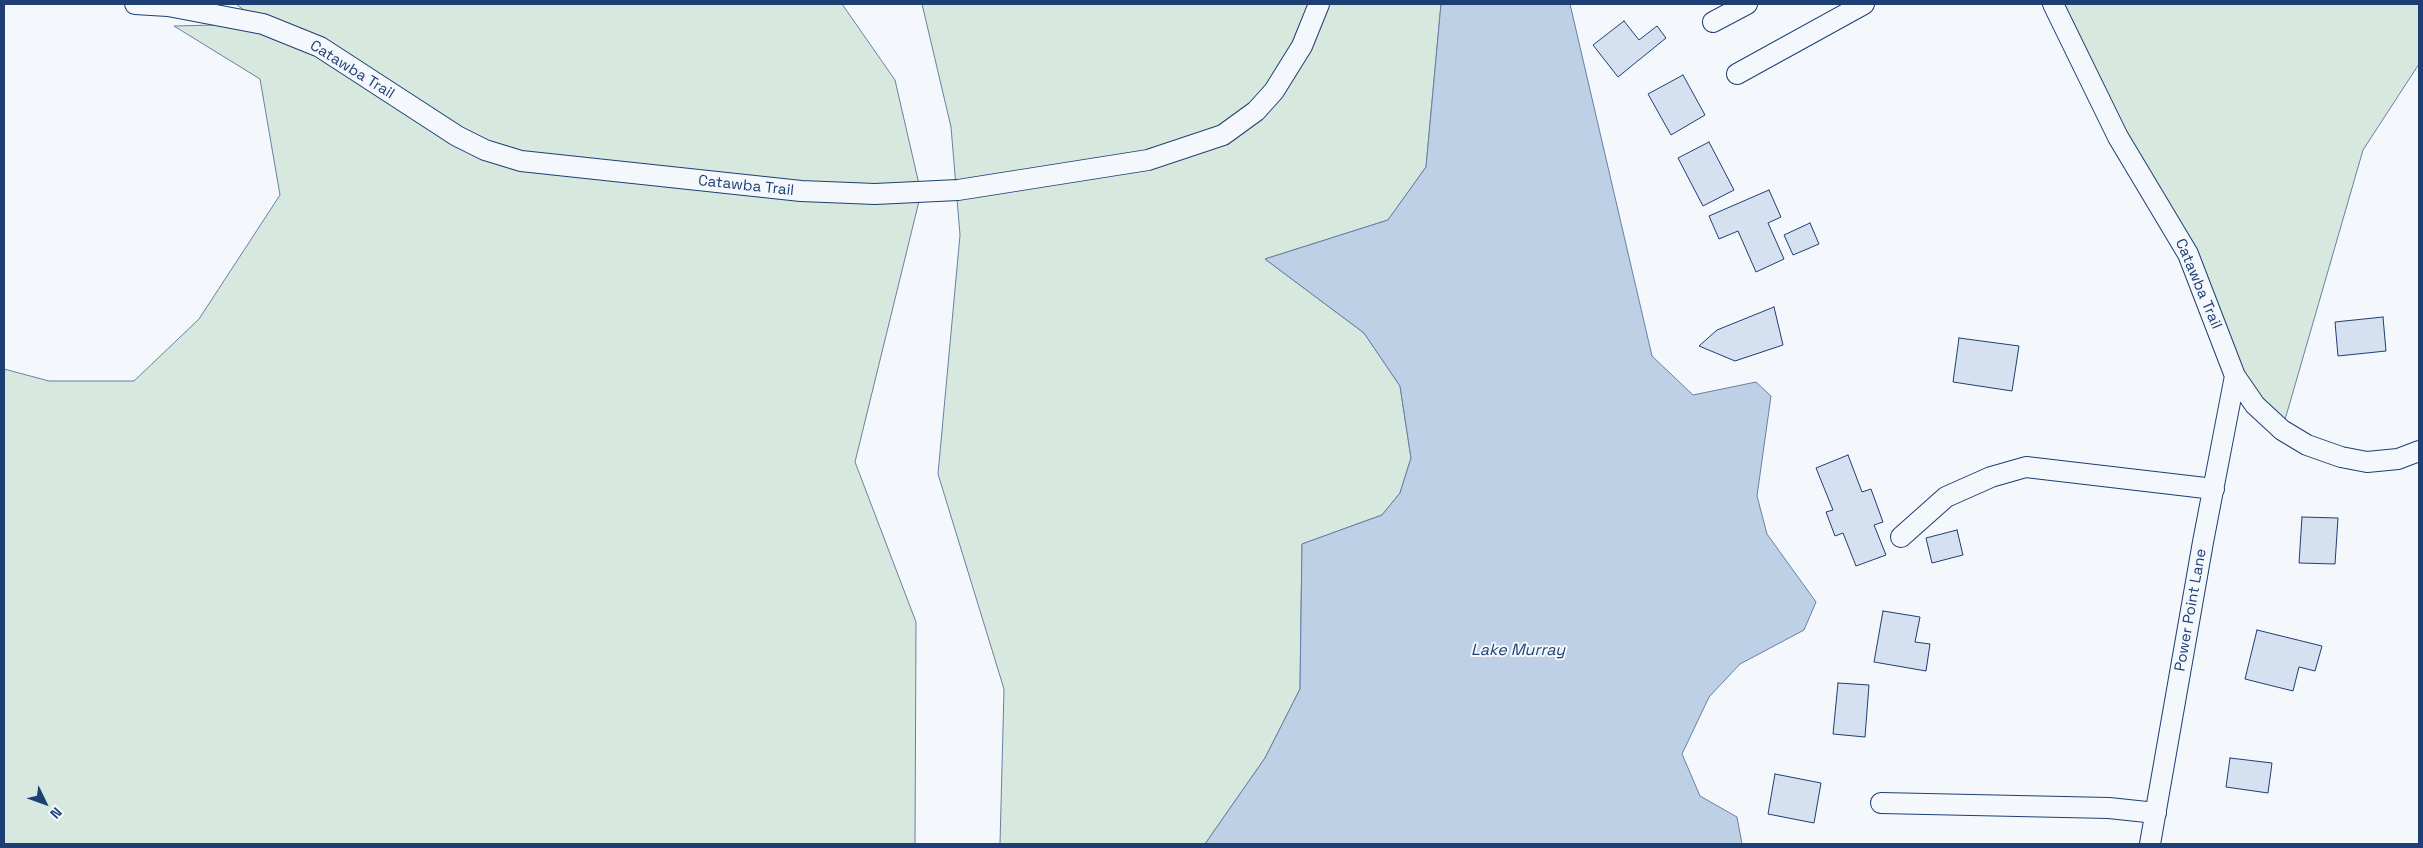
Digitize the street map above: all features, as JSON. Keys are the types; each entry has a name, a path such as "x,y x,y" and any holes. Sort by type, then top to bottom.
{"street":[{"name":"Catawba Trail","path":"135,4 168,6 263,24 320,47 457,136 485,150 521,161 801,191 875,194 958,190 1148,160 1224,135 1256,110 1274,91 1302,46 1319,4"},
{"path":"1713,22 1747,4"},
{"path":"1737,74 1864,4"},
{"name":"Catawba Trail","path":"2053,4 2118,137 2188,254 2235,376 2256,405 2282,430 2307,444 2341,457 2367,462 2398,460 2419,451"},
{"name":"Power Point Lane","path":"2150,844 2235,376"},
{"path":"1901,538 1946,497 1991,477 2026,468 2214,489"},
{"path":"1881,803 2109,808 2156,814"}],"shaded area":[{"path":"236,4 842,4 895,80 921,193 855,462 916,622 915,844 4,844 4,369 49,381 134,381 199,319 280,195 260,79 174,26 262,24"},
{"path":"922,4 1441,4 1426,167 1388,220 1265,259 1364,333 1400,386 1411,458 1400,493 1382,515 1302,544 1300,689 1265,758 1205,844 1000,844 1004,689 938,474 960,235 951,127"},
{"path":"2053,4 2419,4 2419,64 2363,150 2282,430 2255,405 2188,254"}],"water":[{"name":"Lake Murray","path":"1441,4 1570,4 1652,356 1693,395 1756,382 1771,396 1757,496 1767,534 1816,602 1804,630 1740,664 1709,697 1682,754 1700,796 1737,817 1742,844 1205,844 1265,758 1300,689 1302,544 1382,515 1400,493 1411,458 1400,386 1364,333 1265,259 1388,220 1426,167"}],"building":[{"path":"1624,21 1639,40 1657,26 1666,38 1618,77 1593,45"},
{"path":"1683,75 1705,115 1671,135 1648,94"},
{"path":"1709,142 1734,190 1703,206 1678,158"},
{"path":"1769,190 1781,217 1768,223 1784,259 1756,272 1738,231 1719,239 1709,216"},
{"path":"1810,223 1819,244 1793,255 1784,235"},
{"path":"1774,307 1783,345 1735,361 1699,346 1717,330"},
{"path":"2383,317 2386,351 2338,356 2335,322"},
{"path":"1959,338 2019,346 2012,391 1953,382"},
{"path":"1848,455 1862,492 1871,489 1883,522 1874,525 1886,555 1856,566 1843,533 1835,536 1826,512 1833,510 1816,468"},
{"path":"2302,517 2338,518 2335,564 2299,563"},
{"path":"1957,530 1963,555 1932,563 1926,538"},
{"path":"1883,611 1920,617 1915,642 1930,644 1926,671 1874,662"},
{"path":"2257,630 2322,646 2315,671 2299,667 2293,691 2245,679"},
{"path":"1838,683 1869,685 1865,737 1833,734"},
{"path":"2230,758 2272,763 2268,793 2226,787"},
{"path":"1775,774 1821,783 1814,823 1768,814"}]}
